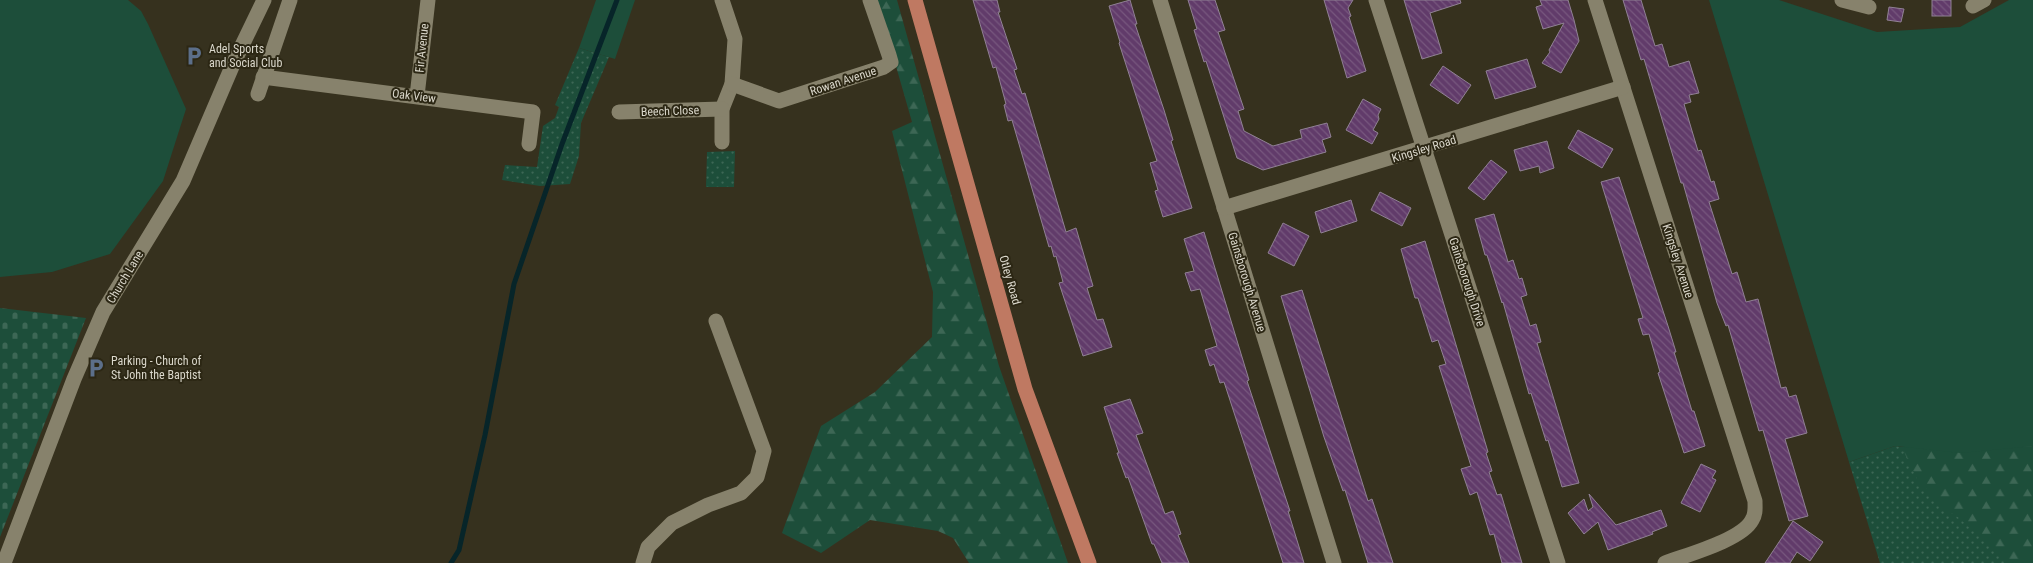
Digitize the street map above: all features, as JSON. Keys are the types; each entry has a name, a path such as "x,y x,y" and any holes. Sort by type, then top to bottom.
{"highway":[{"name":"Otley Road","path":"915,0 1026,389 1089,563"}],"street":[{"name":"Church Lane","path":"4,563 74,379 103,312 183,181 234,62 264,0"},
{"path":"258,94 290,0"},
{"name":"Fir Avenue","path":"417,96 428,0"},
{"path":"722,0 735,39 732,84 722,109 722,142"},
{"name":"Rowan Avenue","path":"732,84 779,101 884,67 891,62 890,54 870,0"},
{"name":"Gainsborough Avenue","path":"1160,0 1334,563"},
{"name":"Gainsborough Drive","path":"1376,0 1558,563"},
{"name":"Kingsley Avenue","path":"1595,0 1755,501 1756,512 1752,522 1741,532 1713,546 1665,563"},
{"path":"1842,0 1869,7"},
{"name":"Oak View","path":"263,77 533,112 529,144"},
{"name":"Kingsley Road","path":"1224,208 1424,149 1623,87"},
{"name":"Beech Close","path":"619,112 722,109"},
{"path":"643,563 648,547 672,523 708,505 740,493 757,477 764,451 716,321"}],"green space":[{"path":"0,0 128,0 141,11 148,24 186,109 163,181 110,254 52,272 0,277"},
{"path":"596,0 635,0 615,59 579,48"},
{"path":"877,0 897,0 999,366 1068,563 969,563 953,538 938,531 870,520 821,553 782,533 821,426 875,392 932,337 933,292 892,131 912,122"},
{"path":"1709,0 1779,0 1877,32 1960,27 2009,0 2033,0 2033,446 1961,453 1895,446 1849,462"},
{"path":"579,48 609,57 581,123 579,156 570,184 540,186 502,180 505,165 537,167 543,126 555,118 559,107 555,105"},
{"path":"735,151 734,187 706,187 707,152"},
{"path":"2033,304 2033,563 2009,563 1959,518 1939,505 1926,488 1919,483 1905,454 1902,436"},
{"path":"0,308 86,318 0,537"},
{"path":"1895,446 1961,453 2033,563 1880,563 1849,462"}],"building":[{"path":"973,0 997,0 1000,12 998,12 1017,69 1014,70 1022,94 1025,93 1066,232 1076,228 1093,286 1087,288 1097,320 1103,319 1112,347 1083,356 1059,283 1063,282 1056,256 1054,257 1051,246 1049,247 1012,120 1008,121 1004,105 1006,104 996,67 993,68"},
{"path":"1130,0 1137,24 1135,24 1164,110 1173,140 1171,141 1192,208 1163,217 1155,191 1158,190 1150,163 1157,161 1109,6"},
{"path":"1188,0 1215,0 1225,30 1218,32 1244,109 1238,111 1244,131 1273,146 1302,138 1300,130 1327,123 1331,137 1322,140 1326,152 1263,170 1237,158 1206,61 1204,62 1194,30 1197,29"},
{"path":"1324,0 1353,0 1348,8 1351,16 1349,17 1366,71 1347,78"},
{"path":"1404,0 1460,0 1461,3 1430,13 1442,53 1422,59"},
{"path":"1540,0 1568,0 1574,20 1579,41 1561,73 1542,63 1550,52 1549,50 1564,23 1543,29 1536,7 1542,5"},
{"path":"1623,0 1641,0 1655,46 1662,44 1669,67 1689,61 1699,93 1689,95 1691,102 1684,104 1698,151 1701,150 1711,182 1714,181 1719,199 1709,202 1732,274 1737,272 1746,302 1758,299 1781,388 1786,387 1789,397 1796,395 1807,433 1785,439 1808,516 1789,521 1763,430 1759,431 1728,325 1726,326 1717,303 1683,183 1681,183 1644,59 1641,60"},
{"path":"1932,0 1951,0 1951,16 1932,16"},
{"path":"1889,7 1904,9 1901,22 1887,20"},
{"path":"1527,59 1536,87 1495,99 1486,71"},
{"path":"1443,66 1471,85 1458,104 1430,85"},
{"path":"1363,99 1381,109 1378,115 1379,119 1373,130 1378,133 1372,144 1346,130"},
{"path":"1578,130 1613,149 1602,168 1568,148"},
{"path":"1547,141 1554,168 1540,173 1539,166 1520,171 1514,150"},
{"path":"1491,160 1507,172 1484,200 1468,188"},
{"path":"1619,177 1668,326 1692,411 1694,411 1705,446 1684,453 1658,373 1660,372 1649,334 1643,335 1638,319 1643,318 1601,182"},
{"path":"1380,192 1411,208 1402,226 1371,210"},
{"path":"1351,200 1357,221 1321,233 1315,212"},
{"path":"1494,214 1508,262 1513,260 1519,279 1522,278 1527,295 1521,297 1530,326 1536,324 1541,342 1537,343 1579,483 1562,487 1548,440 1546,441 1531,393 1529,394 1503,302 1487,255 1485,255 1475,219"},
{"path":"1283,223 1309,236 1294,266 1268,253"},
{"path":"1204,232 1249,380 1247,381 1290,511 1288,511 1304,563 1283,563 1224,382 1220,383 1214,364 1210,366 1205,350 1217,346 1200,289 1191,291 1185,273 1194,271 1184,239"},
{"path":"1425,241 1488,452 1486,453 1492,471 1489,472 1497,495 1501,494 1522,563 1502,563 1494,534 1490,535 1477,492 1470,495 1461,469 1471,466 1439,366 1446,364 1438,340 1432,342 1418,298 1415,298 1401,249"},
{"path":"1302,290 1368,501 1372,499 1393,563 1368,563 1345,490 1343,491 1324,437 1281,296"},
{"path":"1130,399 1143,433 1136,435 1165,514 1173,511 1181,534 1178,535 1189,563 1162,563 1154,544 1152,544 1128,477 1126,478 1117,453 1119,453 1104,407"},
{"path":"1701,464 1716,471 1712,478 1716,480 1700,512 1681,503"},
{"path":"1589,494 1616,525 1661,510 1667,526 1652,532 1653,534 1608,550 1598,522 1584,534 1568,513 1584,499 1588,511 1593,507"},
{"path":"1793,521 1823,542 1810,561 1797,552 1790,563 1765,563"}],"waterway":[{"path":"451,563 459,550 485,435 514,284 562,144 617,0"}],"place":[{"name":"Adel Sports and Social Club","path":"194,56"},
{"name":"Parking - Church of St John the Baptist","path":"96,368"}]}
